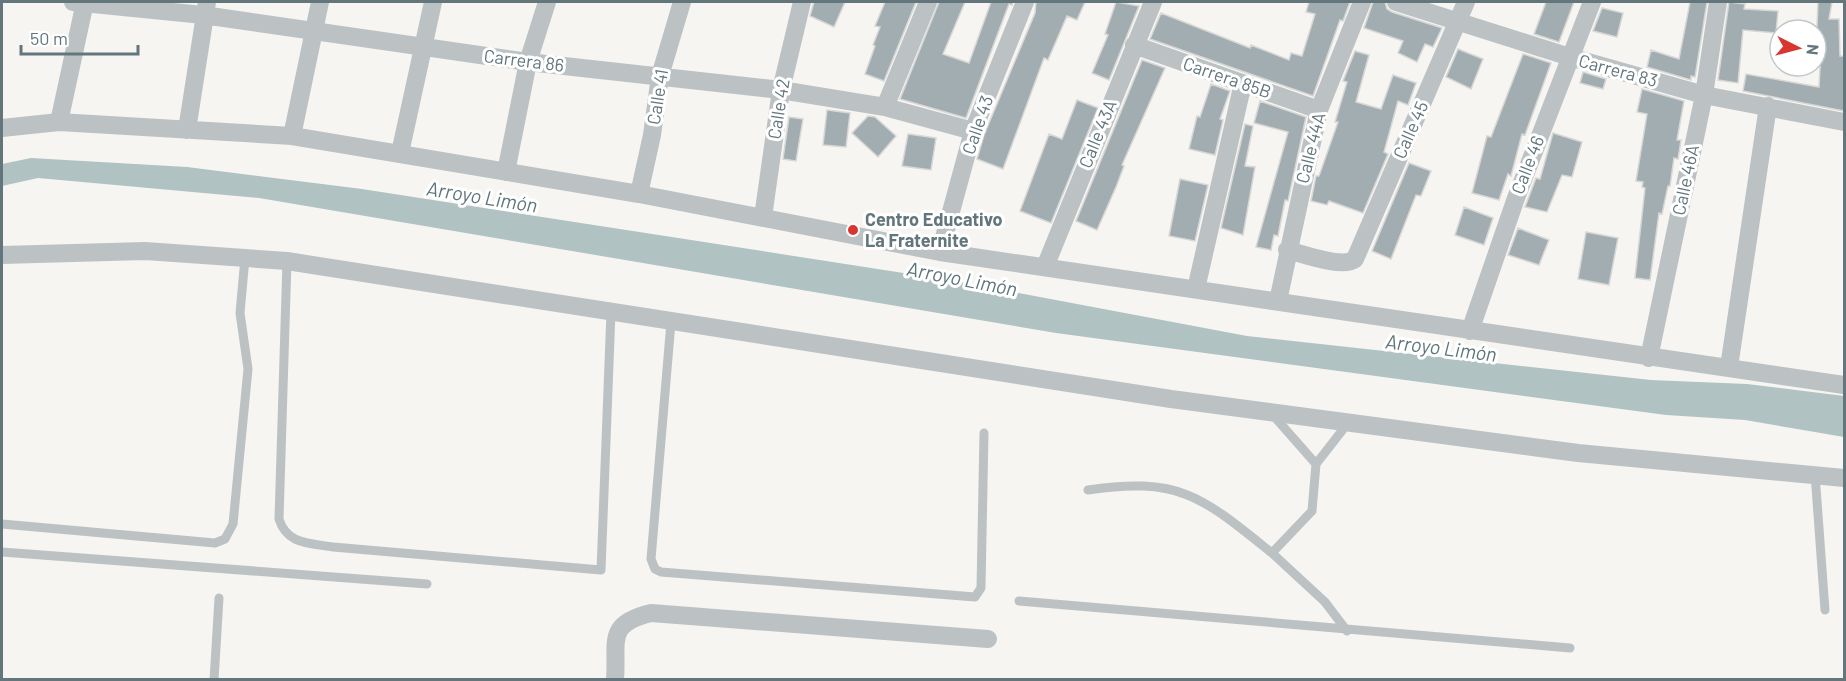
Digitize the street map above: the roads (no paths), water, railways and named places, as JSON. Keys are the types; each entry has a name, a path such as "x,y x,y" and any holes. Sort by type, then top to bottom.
{"street":[{"path":"59,122 80,2"},
{"name":"Carrera 86","path":"80,2 205,8 313,31 422,47 528,62 781,90 885,107 973,131"},
{"path":"292,136 320,2"},
{"path":"400,153 433,2"},
{"path":"506,172 528,62 547,2"},
{"name":"Calle 41","path":"639,194 652,135 660,76 682,2"},
{"name":"Calle 42","path":"763,217 781,90 802,2"},
{"path":"885,107 928,2"},
{"name":"Calle 43","path":"940,252 973,131 1025,2"},
{"name":"Calle 43A","path":"1045,267 1153,2"},
{"name":"Calle 44A","path":"1278,301 1287,250 1319,110 1362,2"},
{"name":"Carrera 83","path":"1396,2 1570,57 1704,95 1845,122"},
{"name":"Calle 45","path":"1287,250 1341,263 1350,263 1355,259 1466,2"},
{"name":"Calle 46","path":"1470,331 1516,198 1592,2"},
{"name":"Calle 46A","path":"1649,358 1704,95 1718,2"},
{"path":"187,130 205,8"},
{"name":"Carrera 85B","path":"1134,45 1319,110"},
{"path":"1196,289 1243,83"},
{"path":"1729,367 1768,106"},
{"path":"2,128 59,122 292,136 639,194 940,252 1845,385"},
{"path":"2,255 145,251 287,261 671,322 1348,423 1578,453 1845,478"},
{"path":"615,680 614,638 622,624 651,613 988,639"}],"lane":[{"path":"2,524 215,543 225,539 233,524 248,369 240,313 245,258"},
{"path":"287,261 279,519 282,528 292,540 333,547 601,570 611,312"},
{"path":"671,322 651,559 655,569 661,572 975,597 981,588 984,433"},
{"path":"1271,412 1316,464"},
{"path":"1272,553 1312,512 1316,464 1348,423"},
{"path":"1815,474 1825,610"},
{"path":"1088,490 1116,486 1155,485 1188,492 1226,516 1272,553 1325,602 1347,631"},
{"path":"2,552 427,584"},
{"path":"214,680 219,598"},
{"path":"1019,601 1347,631 1570,648"}],"place":[{"name":"Centro Educativo La Fraternite","path":"853,230"}],"water label":[{"name":"Arroyo Limón","path":"482,197"},
{"name":"Arroyo Limón","path":"962,279"},
{"name":"Arroyo Limón","path":"1441,348"}]}
